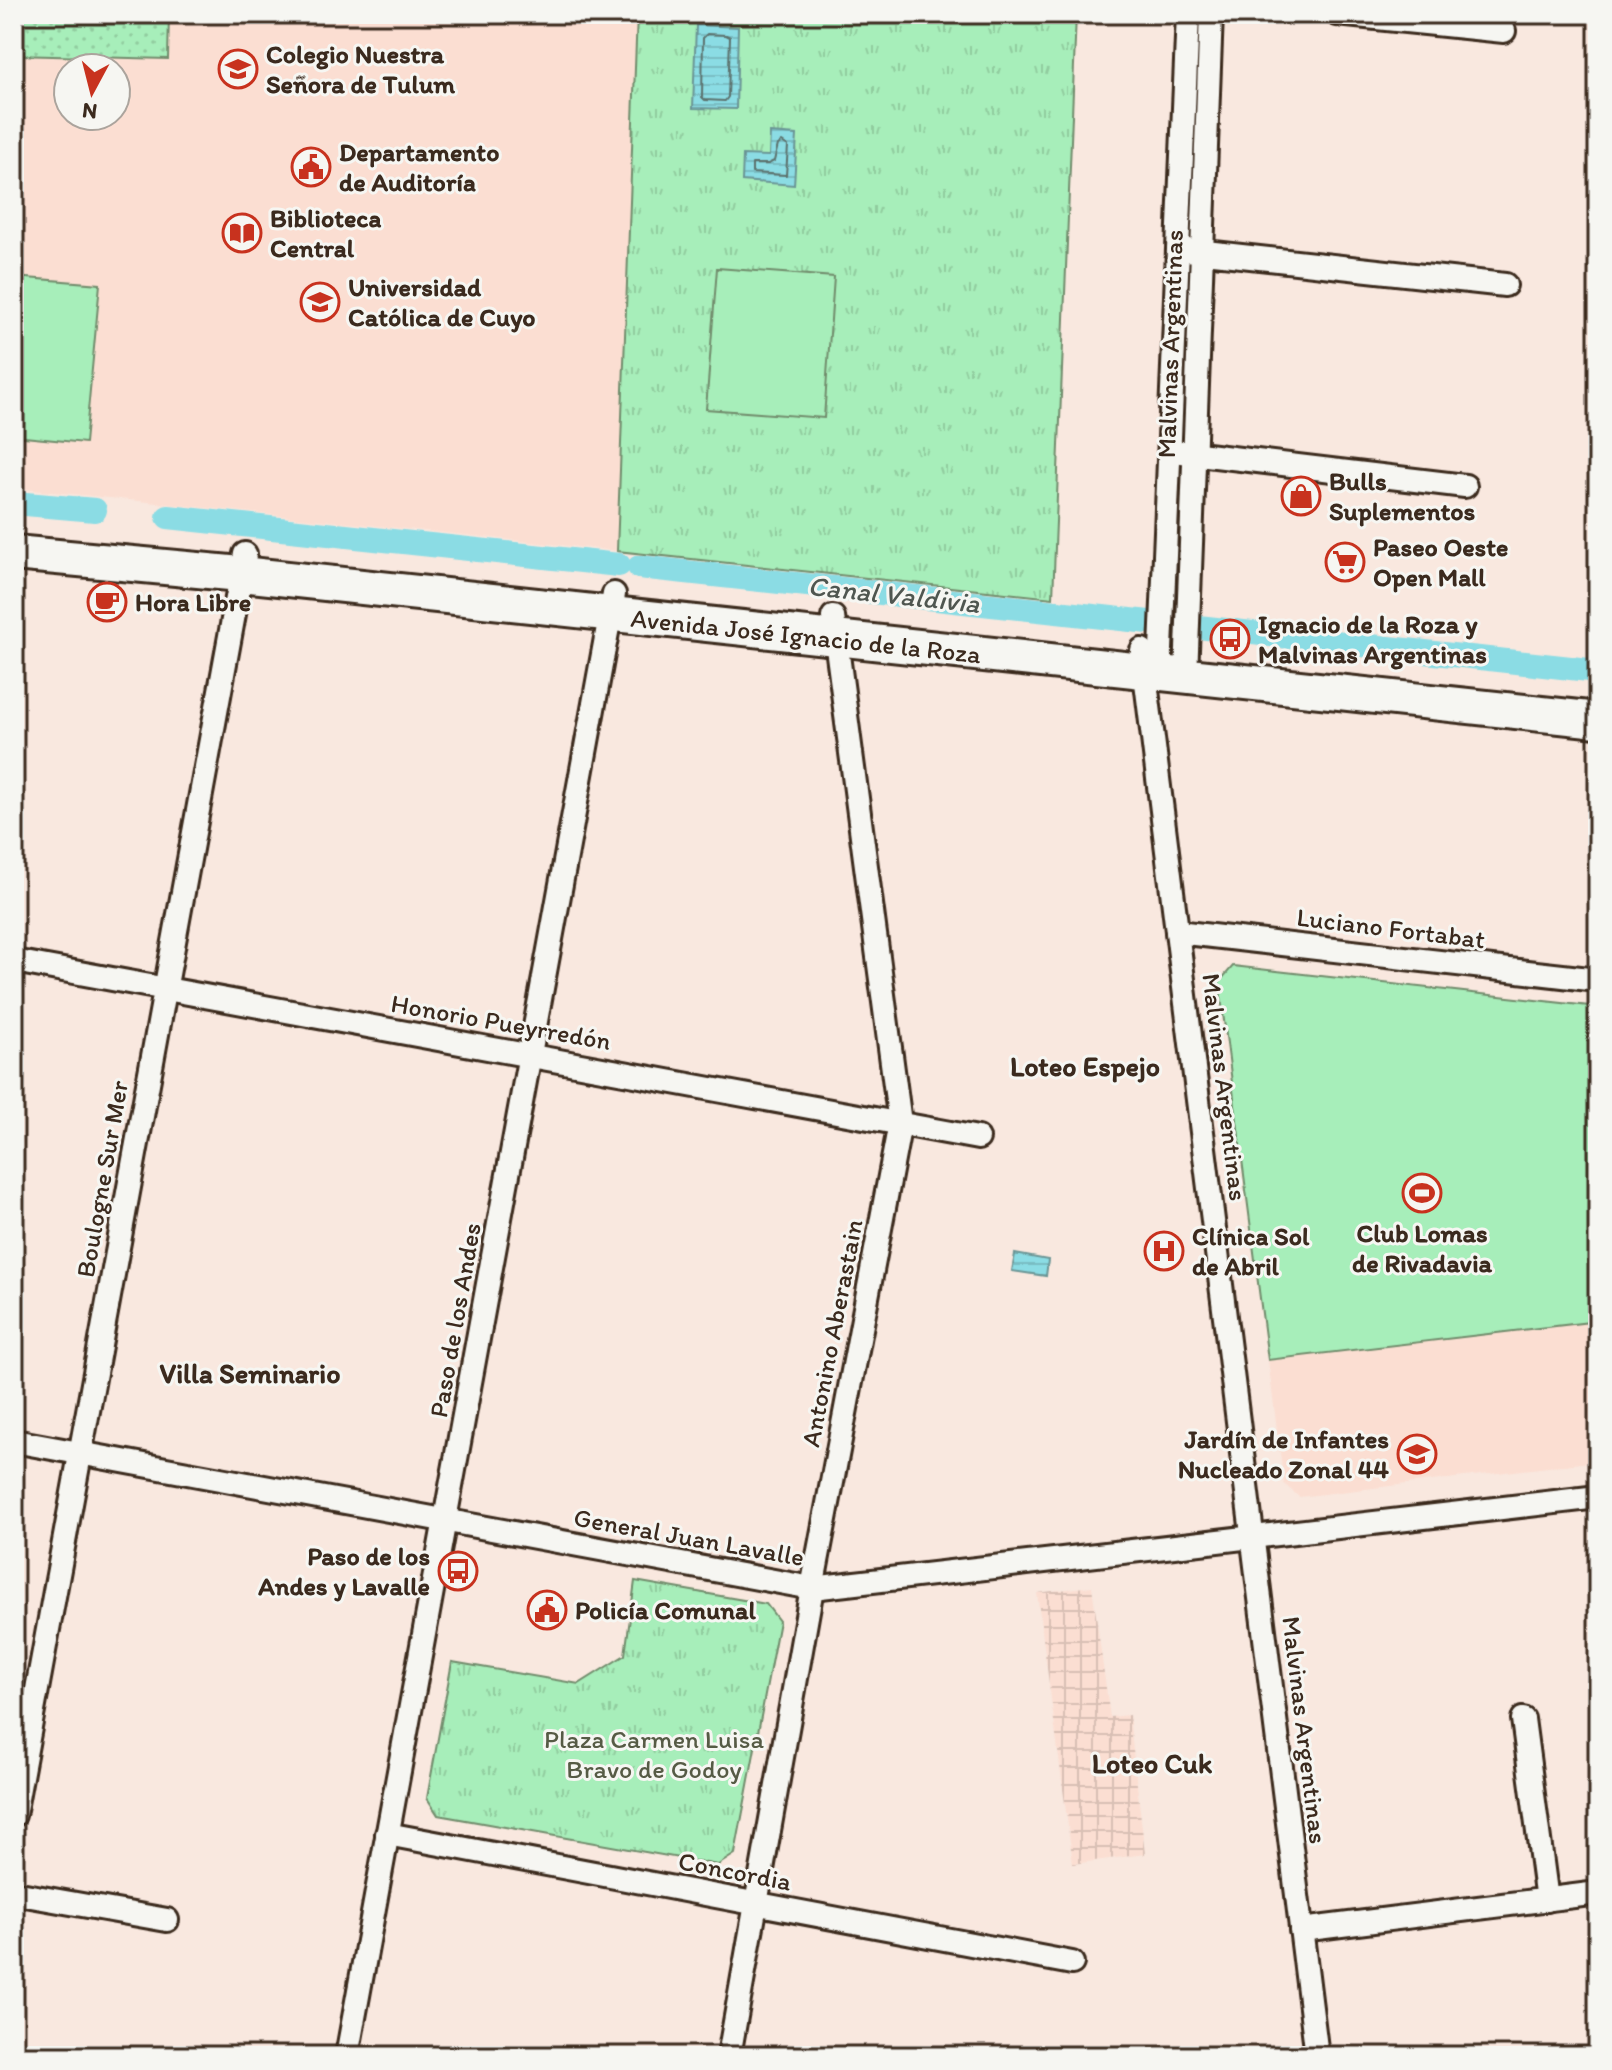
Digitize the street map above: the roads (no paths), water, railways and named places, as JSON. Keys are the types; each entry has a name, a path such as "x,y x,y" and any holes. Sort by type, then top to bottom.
{"main road":[{"name":"Avenida José Ignacio de la Roza","path":"14,533 243,564 613,605 835,628 1168,646 1598,698"},
{"name":"Avenida José Ignacio de la Roza","path":"14,553 243,564"},
{"name":"Avenida José Ignacio de la Roza","path":"1168,646 1598,720"}],"street":[{"name":"Malvinas Argentinas","path":"1188,14 1169,450 1168,646 1177,932 1317,2056"},
{"name":"Malvinas Argentinas","path":"1168,646 1194,454 1211,14"},
{"path":"1337,14 1504,31"},
{"path":"1178,249 1505,285"},
{"path":"1169,450 1465,486"},
{"name":"Boulogne Sur Mer","path":"14,1815 243,564"},
{"name":"Paso de los Andes","path":"347,2056 613,605"},
{"name":"Antonino Aberastain","path":"729,2056 812,1588 900,1123 835,628"},
{"name":"Luciano Fortabat","path":"1177,932 1598,980"},
{"name":"Honorio Pueyrredón","path":"14,961 978,1138"},
{"name":"General Juan Lavalle","path":"14,1441 812,1588 1598,1497"},
{"path":"1523,1719 1547,1900"},
{"name":"Concordia","path":"387,1834 1072,1963"},
{"path":"14,1893 167,1920"},
{"path":"1301,1930 1598,1893"}],"water":[{"path":"696,25 738,27 736,109 693,108"},
{"path":"770,133 797,135 794,185 742,181 743,155 769,156"},
{"path":"1015,1254 1048,1260 1046,1276 1012,1271"}],"waterway":[{"name":"Canal Valdivia","path":"14,503 95,510"},
{"name":"Canal Valdivia","path":"168,517 619,565"},
{"name":"Canal Valdivia","path":"639,567 1149,622"},
{"name":"Canal Valdivia","path":"1198,627 1598,671"}],"place":[{"name":"Colegio Nuestra Señora de Tulum","path":"238,69"},
{"name":"Departamento de Auditoría","path":"311,167"},
{"name":"Biblioteca Central","path":"242,233"},
{"name":"Universidad Católica de Cuyo","path":"320,302"},
{"name":"Bulls Suplementos","path":"1301,496"},
{"name":"Paseo Oeste Open Mall","path":"1345,562"},
{"name":"Hora Libre","path":"107,602"},
{"name":"Ignacio de la Roza y Malvinas Argentinas","path":"1230,639"},
{"name":"Club Lomas de Rivadavia","path":"1422,1193"},
{"name":"Clínica Sol de Abril","path":"1164,1251"},
{"name":"Jardín de Infantes Nucleado Zonal 44","path":"1417,1454"},
{"name":"Paso de los Andes y Lavalle","path":"458,1571"},
{"name":"Policía Comunal","path":"547,1610"}],"district":[{"name":"Loteo Espejo","path":"1085,1066"},
{"name":"Villa Seminario","path":"250,1373"},
{"name":"Loteo Cuk","path":"1152,1763"}],"park label":[{"name":"Plaza Carmen Luisa Bravo de Godoy","path":"654,1754"}]}
